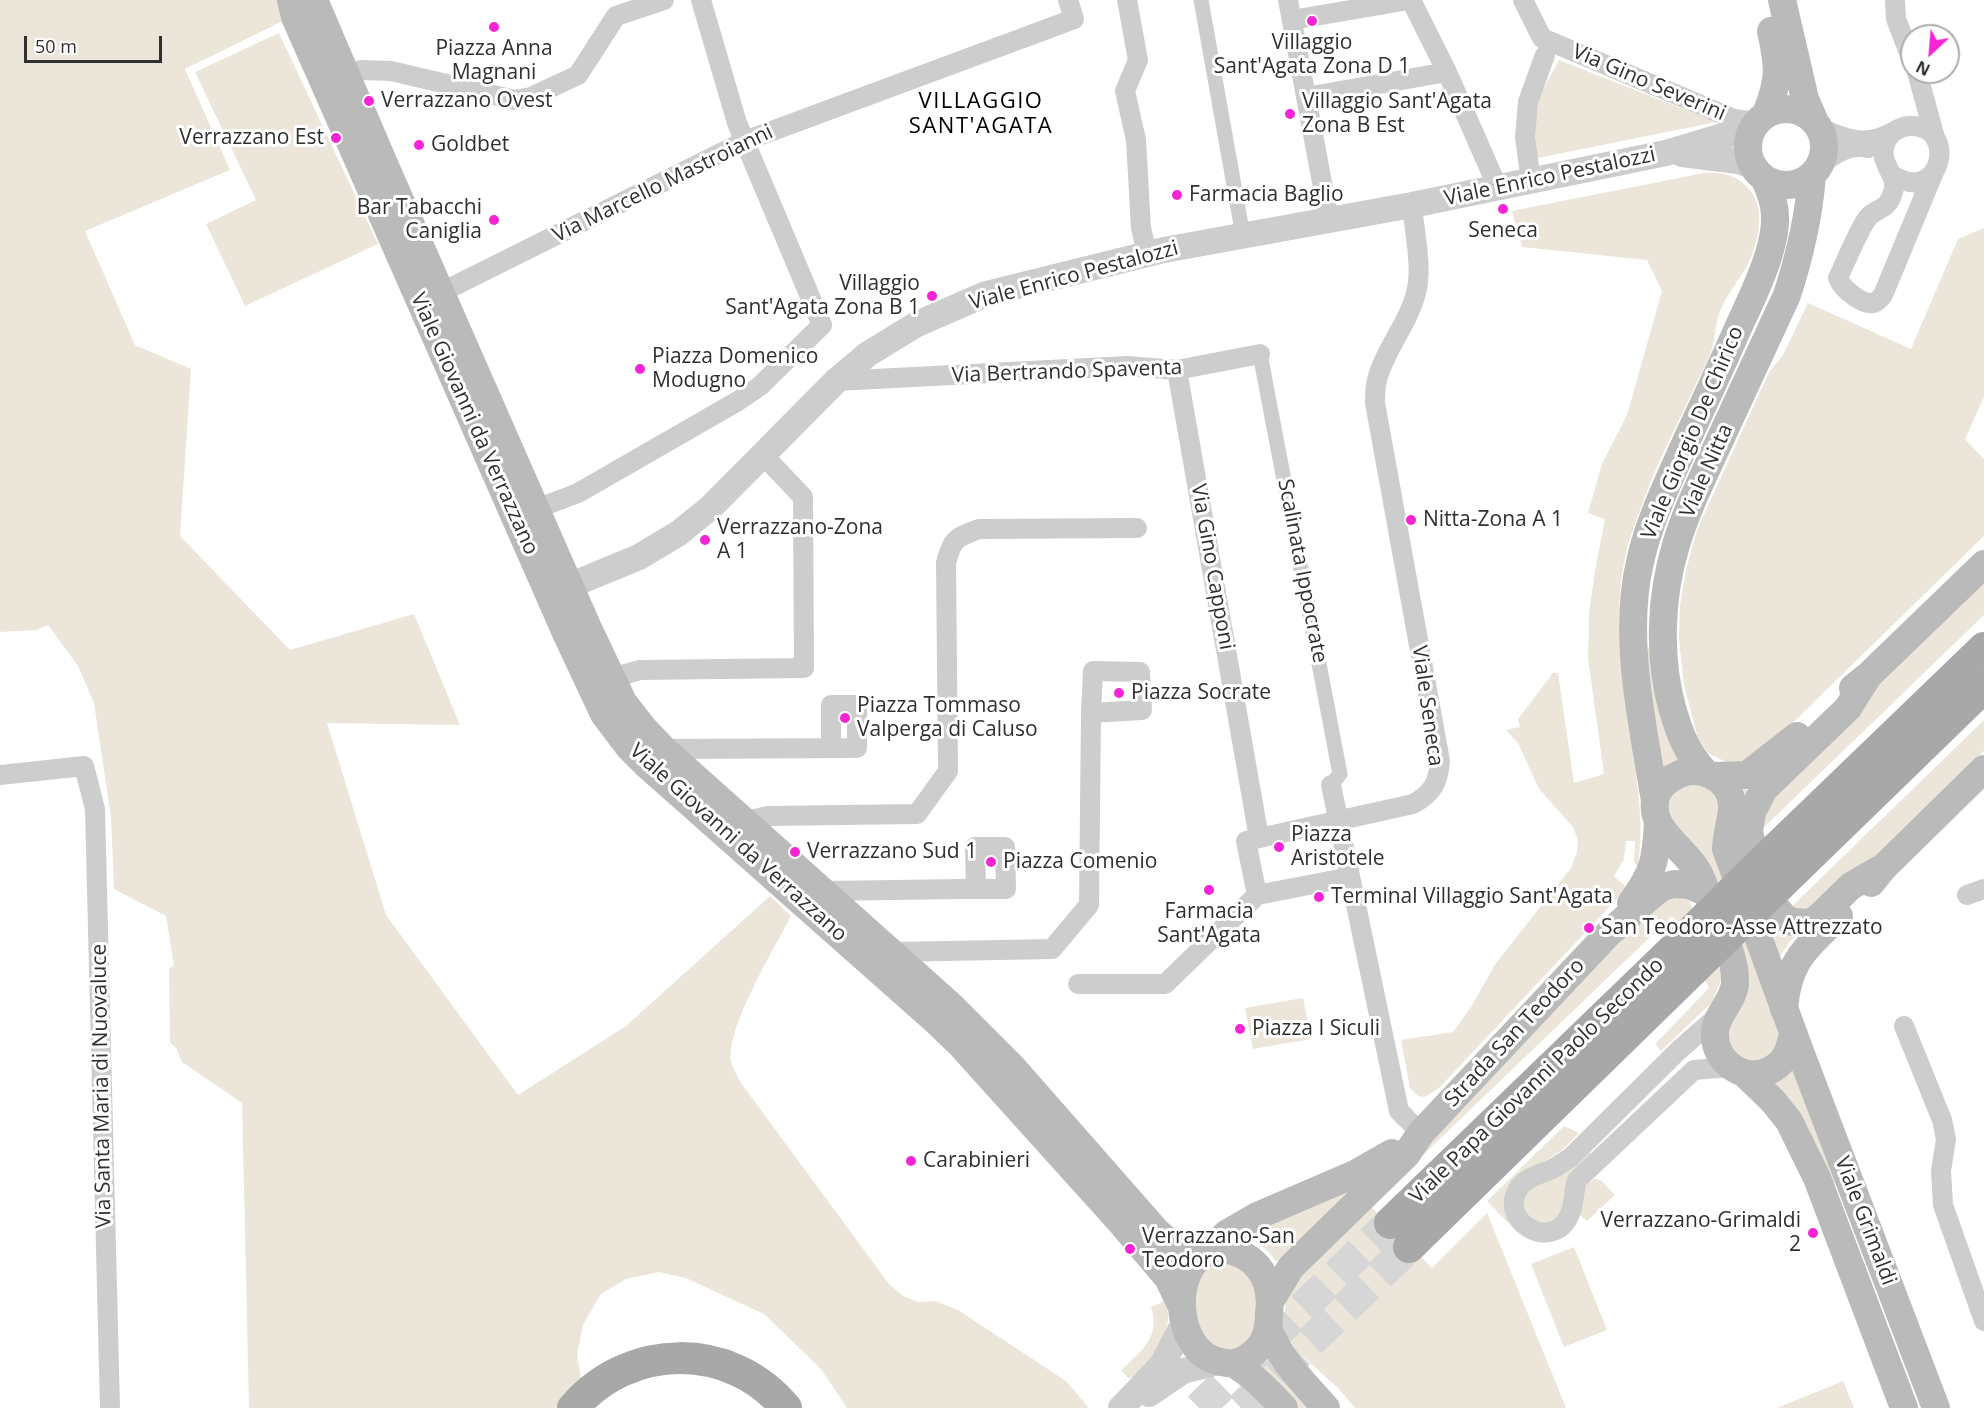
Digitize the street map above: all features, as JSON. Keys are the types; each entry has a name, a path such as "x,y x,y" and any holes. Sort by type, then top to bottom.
{"main road":[{"name":"Viale Giovanni da Verrazzano","path":"291,0 305,39 536,510 559,590"},
{"name":"Viale Giovanni da Verrazzano","path":"314,0 346,76 431,298 559,590 613,698 629,747 962,1046 1168,1278 1183,1314"},
{"path":"1764,0 1778,60 1778,74 1776,86 1747,143 1748,155 1758,172 1773,183 1788,185 1798,183 1815,170 1823,155 1824,143 1805,99 1782,0"},
{"path":"1758,121 1783,108 1806,114 1817,124"},
{"name":"Viale Nitta","path":"1789,1022 1725,849 1732,805 1729,791 1688,752 1681,737 1669,695 1663,642 1666,591 1676,545 1691,505 1787,295 1806,230 1815,170"},
{"name":"Viale Giorgio De Chirico","path":"1609,933 1645,884 1657,852 1657,811 1635,669 1634,606 1639,564 1661,497 1748,307 1768,255 1774,234 1773,198 1758,172"},
{"path":"1904,1408 1817,1178 1789,1120 1773,1101 1721,1057 1715,1045 1715,1031 1720,1014 1730,1000 1735,986 1735,967 1698,871 1665,833 1657,811 1663,783 1681,772 1691,770 1709,774 1747,775 1810,727 1868,676 1984,564"},
{"path":"1773,872 1984,648"},
{"path":"1868,676 1848,708 1764,789 1752,812 1749,831 1758,873 1765,890 1776,908 1792,922 1810,923 1851,886 1884,867"},
{"path":"1773,872 1984,687"},
{"name":"Viale Giovanni da Verrazzano","path":"613,698 663,749 950,1005 1013,1068 1157,1232 1177,1249 1190,1255 1204,1254"},
{"name":"Viale Grimaldi","path":"1936,1408 1789,1022 1788,981 1794,964 1803,952 1860,896 1884,867 1984,770"},
{"name":"Viale Papa Giovanni Paolo Secondo","path":"1400,1235 1773,872"},
{"path":"1609,933 1662,887 1674,884 1688,885 1706,892"},
{"name":"Strada San Teodoro","path":"1269,1313 1291,1267 1406,1155 1421,1133 1609,933"},
{"path":"1738,1070 1768,1072 1779,1065 1788,1053 1789,1022"},
{"name":"Strada San Teodoro","path":"1204,1254 1226,1234 1257,1216 1357,1173 1383,1159 1421,1133"},
{"path":"1284,1408 1251,1375 1227,1363 1207,1358 1197,1351 1188,1339 1183,1314 1186,1280 1204,1254 1225,1249 1240,1252 1250,1258 1263,1272 1273,1341 1284,1358 1326,1408"},
{"path":"1227,1363 1253,1354 1261,1345 1269,1313"},
{"path":"573,1408 591,1389 610,1376 648,1361 667,1358 690,1358 736,1369 763,1386 786,1408"}],"street":[{"path":"346,76 361,70 391,71 515,100 531,97 578,75 613,8 664,0"},
{"path":"536,510 578,493 738,401 760,386 822,325 737,123 701,0"},
{"name":"Via Marcello Mastroianni","path":"431,298 745,141 1074,19 1068,0"},
{"path":"1127,0 1138,60 1125,91 1136,140 1142,228 1147,254"},
{"path":"1201,0 1243,236"},
{"path":"1288,0 1329,220"},
{"path":"1292,20 1410,0 1447,72 1498,188"},
{"path":"1523,0 1544,47 1528,102 1525,137 1532,182"},
{"path":"1894,0 1896,19 1900,29"},
{"name":"Via Gino Severini","path":"1544,47 1734,118 1758,121"},
{"path":"1306,97 1447,72"},
{"path":"1919,84 1918,104 1914,114 1886,142 1883,153 1895,183 1893,193 1887,205 1868,217 1838,278 1840,284 1849,293 1870,303 1876,302 1883,295 1940,161 1940,149 1921,84"},
{"path":"1666,153 1758,121"},
{"path":"1817,124 1846,138 1858,141 1873,141 1898,129 1915,126 1927,130 1935,138"},
{"path":"1815,170 1831,157 1850,148 1863,147 1877,151 1902,181 1914,183 1934,172"},
{"path":"1666,153 1738,161 1758,172"},
{"name":"Viale Enrico Pestalozzi","path":"559,590 639,557 679,533 711,507 836,381 868,354 917,324 986,294 1147,254 1532,182 1666,153"},
{"name":"Viale Seneca","path":"1258,838 1413,804 1426,796 1435,785 1439,773 1440,761 1375,403 1376,382 1382,364 1412,305 1417,289 1419,277 1412,205"},
{"name":"Via Bertrando Spaventa","path":"836,381 1126,366 1177,370 1260,354"},
{"name":"Scalinata Ippocrate","path":"1260,354 1340,774 1330,785"},
{"name":"Via Gino Capponi","path":"1177,370 1258,838"},
{"path":"613,698 640,670 804,668 803,497 763,454"},
{"path":"744,821 768,816 917,814 948,771 946,563 951,547 959,536 979,529 1137,528"},
{"path":"892,952 1052,949 1089,905 1091,713"},
{"path":"663,749 825,748"},
{"name":"Via Santa Maria di Nuovaluce","path":"0,775 84,766 95,810 110,1408"},
{"path":"1330,785 1399,1111 1421,1133"},
{"path":"1257,895 1246,841 1258,838"},
{"path":"1078,984 1165,984 1257,895 1350,877"},
{"path":"824,891 969,889"},
{"path":"1720,1014 1679,1050 1570,1158 1524,1181 1516,1193 1515,1200 1516,1215 1520,1221 1538,1232 1553,1231 1559,1228 1569,1217 1577,1180 1694,1070 1738,1070"},
{"path":"1904,1026 1942,1120 1946,1139 1941,1171 1943,1205 1984,1321"},
{"path":"1121,1408 1162,1365 1183,1314"},
{"path":"1129,1408 1183,1371 1227,1363"}],"shaded area":[{"path":"0,0 277,0 283,21 185,69 230,170 85,231 135,345 191,369 180,536 290,650 414,614 460,725 327,723 386,915 518,1095 626,1026 770,896 791,916 763,967 736,1030 731,1048 731,1062 741,1083 889,1284 903,1296 918,1302 935,1301 958,1310 1066,1381 1089,1408 847,1408 821,1369 764,1314 686,1278 659,1272 626,1279 601,1294 583,1325 577,1355 586,1408 249,1408 242,1103 182,1062 176,1048 170,1042 169,968 174,966 166,916 114,889 111,817 94,703 78,666 48,625 36,630 0,632"},
{"path":"279,33 378,244 245,306 206,224 256,200 195,72"},
{"path":"1559,60 1716,122 1533,159 1533,120 1540,95"},
{"path":"1704,173 1729,175 1749,189 1758,206 1759,227 1747,266 1721,310 1712,349 1649,487 1633,530 1621,579 1619,644 1639,798 1641,831 1638,865 1634,863 1635,841 1626,841 1624,859 1614,876 1627,888 1440,1087 1425,1097 1418,1096 1410,1088 1401,1040 1453,1032 1471,1007 1496,963 1571,868 1577,852 1578,840 1573,827 1539,789 1518,743 1506,730 1520,727 1518,719 1553,673 1558,673 1574,783 1604,774 1588,658 1589,613 1605,519 1588,513 1602,464 1627,415 1662,291 1647,260 1522,247 1512,211"},
{"path":"1984,228 1984,397 1965,439 1984,459 1984,536 1767,748 1753,759 1730,764 1708,753 1698,739 1684,685 1679,639 1680,605 1686,570 1697,530 1769,372 1783,355 1808,303 1911,349 1958,239"},
{"path":"1984,582 1984,615 1756,835 1771,788"},
{"path":"1652,646 1684,759 1662,770 1646,654 1648,648"},
{"path":"1984,720 1984,751 1818,912 1786,912"},
{"path":"1695,781 1718,796 1780,1027 1773,1054 1757,1063 1736,1055 1726,1036 1741,1003 1666,801 1670,794"},
{"path":"1742,789 1752,791 1744,832 1806,929 1790,941 1780,956 1737,844"},
{"path":"1673,897 1689,901 1721,972 1721,980 1712,1002 1661,1051 1655,1044 1709,988 1672,916 1370,1206 1432,1268 1487,1213 1566,1408 1355,1408 1338,1388 1295,1349 1283,1325 1286,1299 1299,1269 1463,1109 1658,901"},
{"path":"1303,998 1311,1039 1253,1049 1245,1008"},
{"path":"1791,1067 1837,1181 1834,1184 1774,1088 1773,1080"},
{"path":"1564,1126 1579,1133 1562,1150 1542,1163 1508,1223 1487,1201"},
{"path":"1587,1150 1592,1155 1560,1216 1547,1224 1532,1221 1522,1204 1527,1190"},
{"path":"1594,1179 1601,1180 1615,1195 1587,1221 1579,1214 1583,1187"},
{"path":"1354,1188 1276,1262 1261,1246 1241,1236"},
{"path":"1574,1247 1607,1330 1564,1347 1531,1264"},
{"path":"1230,1261 1255,1282 1256,1328 1243,1346 1228,1352 1210,1346 1197,1330 1195,1290 1203,1273 1210,1265"},
{"path":"1165,1301 1168,1317 1162,1343 1148,1364 1129,1379 1121,1370 1142,1350 1151,1335 1153,1318 1151,1307"},
{"path":"1267,1353 1312,1408 1297,1408 1255,1366"},
{"path":"1843,1381 1854,1408 1777,1408"}],"tunnel":[{"path":"1199,1408 1390,1223"},
{"path":"1241,1408 1409,1247"}],"place":[{"name":"Villaggio Sant'Agata Zona D 1","path":"1312,21"},
{"name":"Piazza Anna Magnani","path":"494,27"},
{"name":"Verrazzano Ovest","path":"369,101"},
{"name":"Villaggio Sant'Agata Zona B Est","path":"1290,114"},
{"name":"Verrazzano Est","path":"336,138"},
{"name":"Goldbet","path":"419,145"},
{"name":"Farmacia Baglio","path":"1177,195"},
{"name":"Seneca","path":"1503,209"},
{"name":"Bar Tabacchi Caniglia","path":"494,220"},
{"name":"Villaggio Sant'Agata Zona B 1","path":"932,296"},
{"name":"Piazza Domenico Modugno","path":"640,369"},
{"name":"Nitta-Zona A 1","path":"1411,520"},
{"name":"Verrazzano-Zona A 1","path":"705,540"},
{"name":"Piazza Socrate","path":"1119,693"},
{"name":"Piazza Tommaso Valperga di Caluso","path":"845,718"},
{"name":"Piazza Aristotele","path":"1279,847"},
{"name":"Verrazzano Sud 1","path":"795,852"},
{"name":"Piazza Comenio","path":"991,862"},
{"name":"Farmacia Sant'Agata","path":"1209,890"},
{"name":"Terminal Villaggio Sant'Agata","path":"1319,897"},
{"name":"San Teodoro-Asse Attrezzato","path":"1589,928"},
{"name":"Piazza I Siculi","path":"1240,1029"},
{"name":"Carabinieri","path":"911,1161"},
{"name":"Verrazzano-Grimaldi 2","path":"1813,1233"},
{"name":"Verrazzano-San Teodoro","path":"1130,1249"}],"district":[{"name":"VILLAGGIO SANT'AGATA","path":"981,114"}]}
